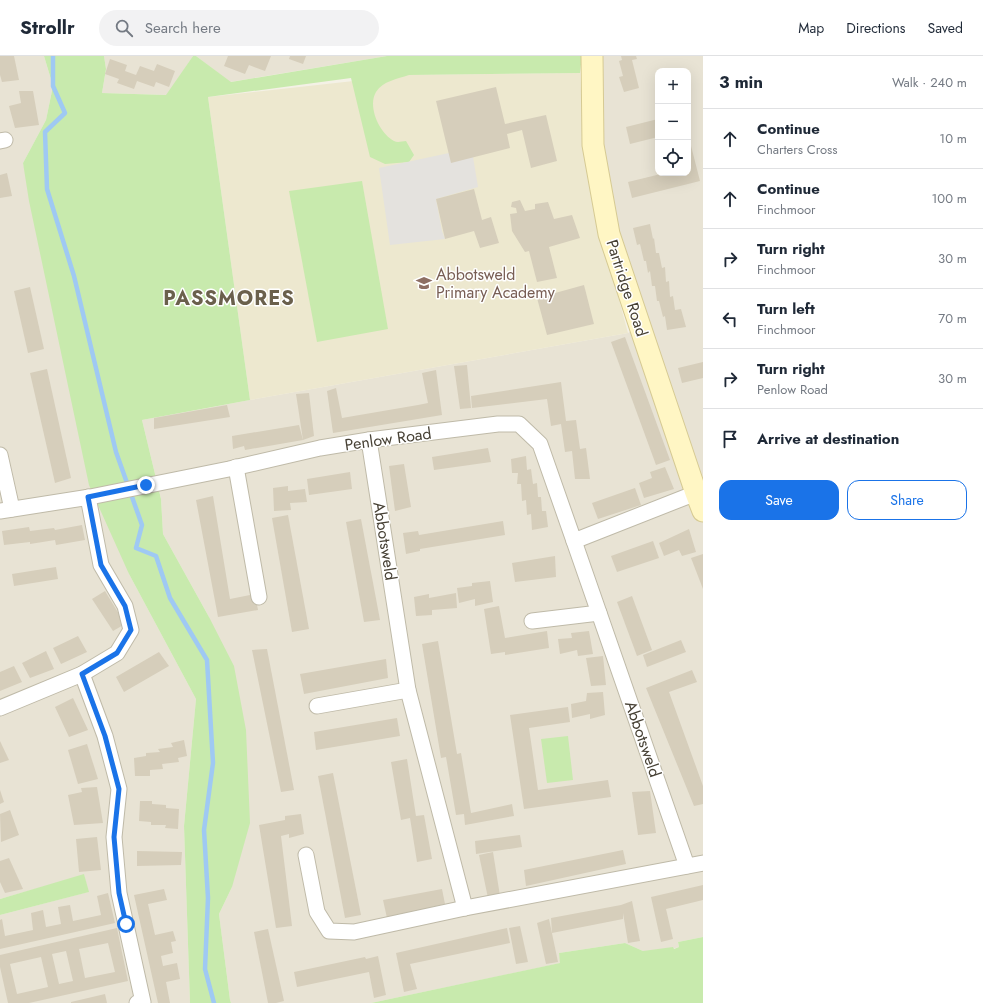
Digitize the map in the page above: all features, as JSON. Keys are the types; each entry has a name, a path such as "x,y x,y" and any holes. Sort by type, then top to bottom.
{"street":[{"name":"Partridge Road","path":"592,56 593,145 609,234 699,502"},
{"name":"Penlow Road","path":"6,510 88,497 236,468 320,448 369,440 498,424 519,424 540,444 574,541"},
{"name":"Abbotsweld","path":"369,440 408,690 465,908"},
{"path":"0,455 6,510"},
{"path":"236,468 259,597"},
{"path":"0,708 82,674 117,653 131,630 125,606 101,565 88,497"},
{"path":"574,541 699,502"},
{"name":"Abbotsweld","path":"574,541 687,866"},
{"path":"532,621 599,613"},
{"path":"82,674 105,736 119,789 114,837 119,893 143,1002 137,1003"},
{"path":"317,706 408,690"},
{"path":"306,856 317,912 329,931 354,932 465,908 703,863"}],"shaded area":[{"path":"0,56 44,56 53,86 46,120 23,163 129,574 196,699 184,826 190,1003 0,1003 0,915 88,892 84,875 0,899"},
{"path":"104,56 193,56 167,95 102,93 106,69"},
{"path":"196,56 387,56 230,82"},
{"path":"602,56 703,56 703,937 678,942 679,947 662,952 643,951 625,943 559,953 561,963 371,1003 231,1003 219,914 232,887 209,617 163,534 161,499 142,420 628,333 646,320 615,232 598,134"},
{"name":"Abbotsweld Primary Academy","path":"580,73 584,145 601,233 628,333 250,400 208,97 408,75"},
{"path":"449,153 473,157 478,187 436,199 445,239 390,245 379,168"}],"green space":[{"path":"44,56 104,56 106,69 102,93 166,95 193,56 196,56 231,82 387,56 582,56 580,73 409,75 382,85 376,92 374,98 373,105 376,120 389,138 396,142 406,141 414,155 409,162 385,164 370,157 351,78 208,97 250,400 142,420 161,499 163,534 234,666 246,730 250,823 232,887 219,914 231,1003 190,1003 184,826 196,699 129,574 89,485 29,201 23,163 46,120 53,86"},
{"path":"362,181 388,329 317,342 289,191"},
{"path":"568,736 573,780 547,783 541,739"},
{"path":"84,874 89,892 0,915 0,899"},
{"path":"703,937 703,1003 371,1003 560,963 559,953 625,943 643,951 673,947 674,949 679,947 678,942"}],"building":[{"path":"0,56 14,56 19,80 2,82 0,75"},
{"path":"228,56 271,56 265,71 249,65 245,74 224,66"},
{"path":"290,56 306,56 303,64 289,59"},
{"path":"621,56 636,56 637,59 632,60 639,88 624,92 619,77 623,76 619,61 622,60"},
{"path":"110,59 127,65 125,71 136,75 140,66 154,71 157,64 175,71 169,87 156,82 154,87 137,81 134,89 117,83 119,79 105,74"},
{"path":"496,87 505,124 546,115 557,161 531,168 522,130 507,134 510,148 451,163 436,101"},
{"path":"19,91 33,91 39,125 15,128 9,106 21,103"},
{"path":"655,120 655,138 630,144 626,127"},
{"path":"691,146 700,181 632,198 628,182 655,175 691,176"},
{"path":"7,173 12,196 0,198 0,175"},
{"path":"474,189 482,220 491,217 499,243 480,248 474,231 445,239 436,199"},
{"path":"520,200 525,211 535,209 535,204 548,202 554,219 572,215 580,238 549,247 557,278 537,282 529,251 525,252 512,231 510,214 517,213 516,208 511,207 512,202"},
{"path":"650,224 656,253 659,253 662,268 665,267 666,282 669,281 670,297 673,296 675,310 681,309 686,327 667,330 665,316 663,317 659,301 657,301 655,286 652,286 650,271 648,273 646,261 644,261 640,244 637,245 633,228"},
{"path":"584,285 594,324 547,335 537,298"},
{"path":"30,287 44,349 28,353 14,291"},
{"path":"625,337 670,460 656,465 611,342"},
{"path":"703,362 703,378 682,383 678,368"},
{"path":"467,365 471,408 460,409 454,366"},
{"path":"47,369 71,478 55,483 30,373"},
{"path":"436,370 442,415 333,433 327,391 336,388 342,418 418,405 428,403 422,373"},
{"path":"561,382 566,421 576,420 580,449 586,448 590,479 575,479 572,451 565,452 561,424 551,426 547,399 472,408 471,396"},
{"path":"309,393 314,436 303,440 296,394"},
{"path":"227,405 230,417 154,429 154,418"},
{"path":"299,425 303,440 245,450 244,446 233,449 232,436"},
{"path":"488,448 491,462 434,470 432,457"},
{"path":"526,456 527,470 531,469 533,484 537,483 538,497 541,497 542,511 546,511 548,527 532,530 531,514 527,515 526,500 522,501 521,484 517,484 518,473 512,473 511,459"},
{"path":"404,464 411,507 395,511 389,466"},
{"path":"665,467 674,489 644,498 639,483 652,478 650,472"},
{"path":"350,472 352,489 309,495 307,479"},
{"path":"288,486 288,491 305,489 307,502 290,503 291,510 274,511 273,488"},
{"path":"635,488 641,505 598,519 592,503"},
{"path":"213,496 230,599 255,594 258,610 218,617 196,500"},
{"path":"288,515 309,629 292,632 272,518"},
{"path":"361,519 380,620 364,622 346,522"},
{"path":"503,521 505,535 420,549 420,551 406,554 403,533 418,531 419,535"},
{"path":"82,525 85,540 56,545 55,540 30,544 30,542 4,545 2,531 29,527 30,531 54,528 55,530"},
{"path":"689,529 696,552 682,556 679,550 664,556 659,543"},
{"path":"653,541 659,558 617,572 611,556"},
{"path":"703,554 703,589 691,558"},
{"path":"555,556 556,577 515,582 512,563"},
{"path":"56,567 58,579 14,586 12,574"},
{"path":"490,581 493,602 475,606 475,599 459,603 457,588 472,586 472,583"},
{"path":"105,591 125,624 113,631 92,599"},
{"path":"456,593 457,608 432,610 432,615 416,616 414,597 429,594 429,598"},
{"path":"632,596 652,650 637,656 617,602"},
{"path":"499,606 505,638 547,631 549,648 505,655 505,652 491,654 484,609"},
{"path":"589,631 593,654 578,656 577,650 560,654 558,639 572,638 571,633"},
{"path":"78,636 87,652 61,664 53,648"},
{"path":"681,640 686,652 647,667 643,655"},
{"path":"438,641 457,754 461,753 471,813 512,804 514,816 465,825 464,814 456,815 446,757 441,758 422,644"},
{"path":"267,649 294,790 281,792 252,650"},
{"path":"46,651 54,669 30,678 22,663"},
{"path":"159,652 169,666 124,692 116,677"},
{"path":"603,656 606,685 591,686 586,658"},
{"path":"386,659 388,678 304,694 300,674"},
{"path":"14,666 22,682 0,691 0,672"},
{"path":"692,670 697,682 669,692 703,786 703,804 694,806 646,688"},
{"path":"603,692 605,715 590,719 590,714 572,718 571,704 586,701 587,693"},
{"path":"73,698 88,730 69,737 55,707"},
{"path":"568,707 570,722 529,728 538,790 608,780 611,797 524,809 510,715"},
{"path":"397,718 400,736 316,750 314,732"},
{"path":"184,740 187,756 178,758 179,762 162,764 163,769 150,770 150,776 135,776 134,758 146,756 146,753 160,752 158,749 173,747 171,743"},
{"path":"0,741 9,760 0,763"},
{"path":"87,744 98,779 78,784 68,750"},
{"path":"407,759 416,816 424,815 432,859 417,862 410,818 401,820 391,762"},
{"path":"333,773 361,915 345,918 318,776"},
{"path":"97,787 103,823 74,825 68,795 82,792 81,788"},
{"path":"0,790 4,802 0,804"},
{"path":"650,791 656,833 638,835 632,792"},
{"path":"140,801 152,801 152,804 166,805 166,808 179,809 178,829 165,828 166,825 151,825 151,822 139,821"},
{"path":"10,810 19,835 1,842 0,814"},
{"path":"301,814 304,834 289,838 289,834 281,836 292,926 276,928 259,825 285,820 285,816"},
{"path":"520,835 522,847 476,854 475,841"},
{"path":"97,837 101,870 79,872 76,839"},
{"path":"623,850 626,864 526,886 524,870"},
{"path":"137,851 182,852 181,865 137,866"},
{"path":"493,852 500,896 488,898 479,855"},
{"path":"9,858 23,889 5,893 0,882 0,861"},
{"path":"703,885 703,900 666,909 673,939 661,942 651,897"},
{"path":"164,889 167,900 148,904 155,935 173,931 176,941 171,942 173,953 161,956 163,966 177,963 180,979 166,982 170,1003 158,1003 134,895"},
{"path":"442,889 445,904 387,918 383,900"},
{"path":"108,893 115,923 0,949 0,920 2,919 5,936 33,930 31,913 43,910 46,927 61,924 58,907 70,905 73,921 101,915 97,896"},
{"path":"632,901 640,941 628,943 623,913 623,919 552,933 551,918 621,905"},
{"path":"549,919 558,962 546,964 537,923"},
{"path":"520,926 528,962 516,964 509,928"},
{"path":"117,928 128,981 29,1003 8,1003 0,967 0,955","holes":["108,943 115,972 85,978 79,949","66,951 73,981 59,984 52,954","41,957 48,987 17,994 10,964"]},
{"path":"507,928 510,943 410,964 417,989 404,992 396,953"},
{"path":"268,929 284,1001 276,1003 268,1003 254,932"},
{"path":"378,956 386,995 374,998 369,972 297,987 294,972 365,957 366,959"},
{"path":"105,994 107,1003 71,1003 71,1002"}],"waterway":[{"path":"53,56 53,86 65,113 45,132 47,189 74,276 116,452 142,525 136,548 156,556 170,598 207,660 213,763 204,830 208,898 205,969 214,1003"}],"place":[{"name":"Abbotsweld Primary Academy","path":"424,283"}],"district":[{"name":"PASSMORES","path":"229,298"}],"route":[{"path":"126,924 119,893 114,837 119,789 105,736 82,674 117,653 131,630 125,606 101,565 88,497 146,485"}]}
